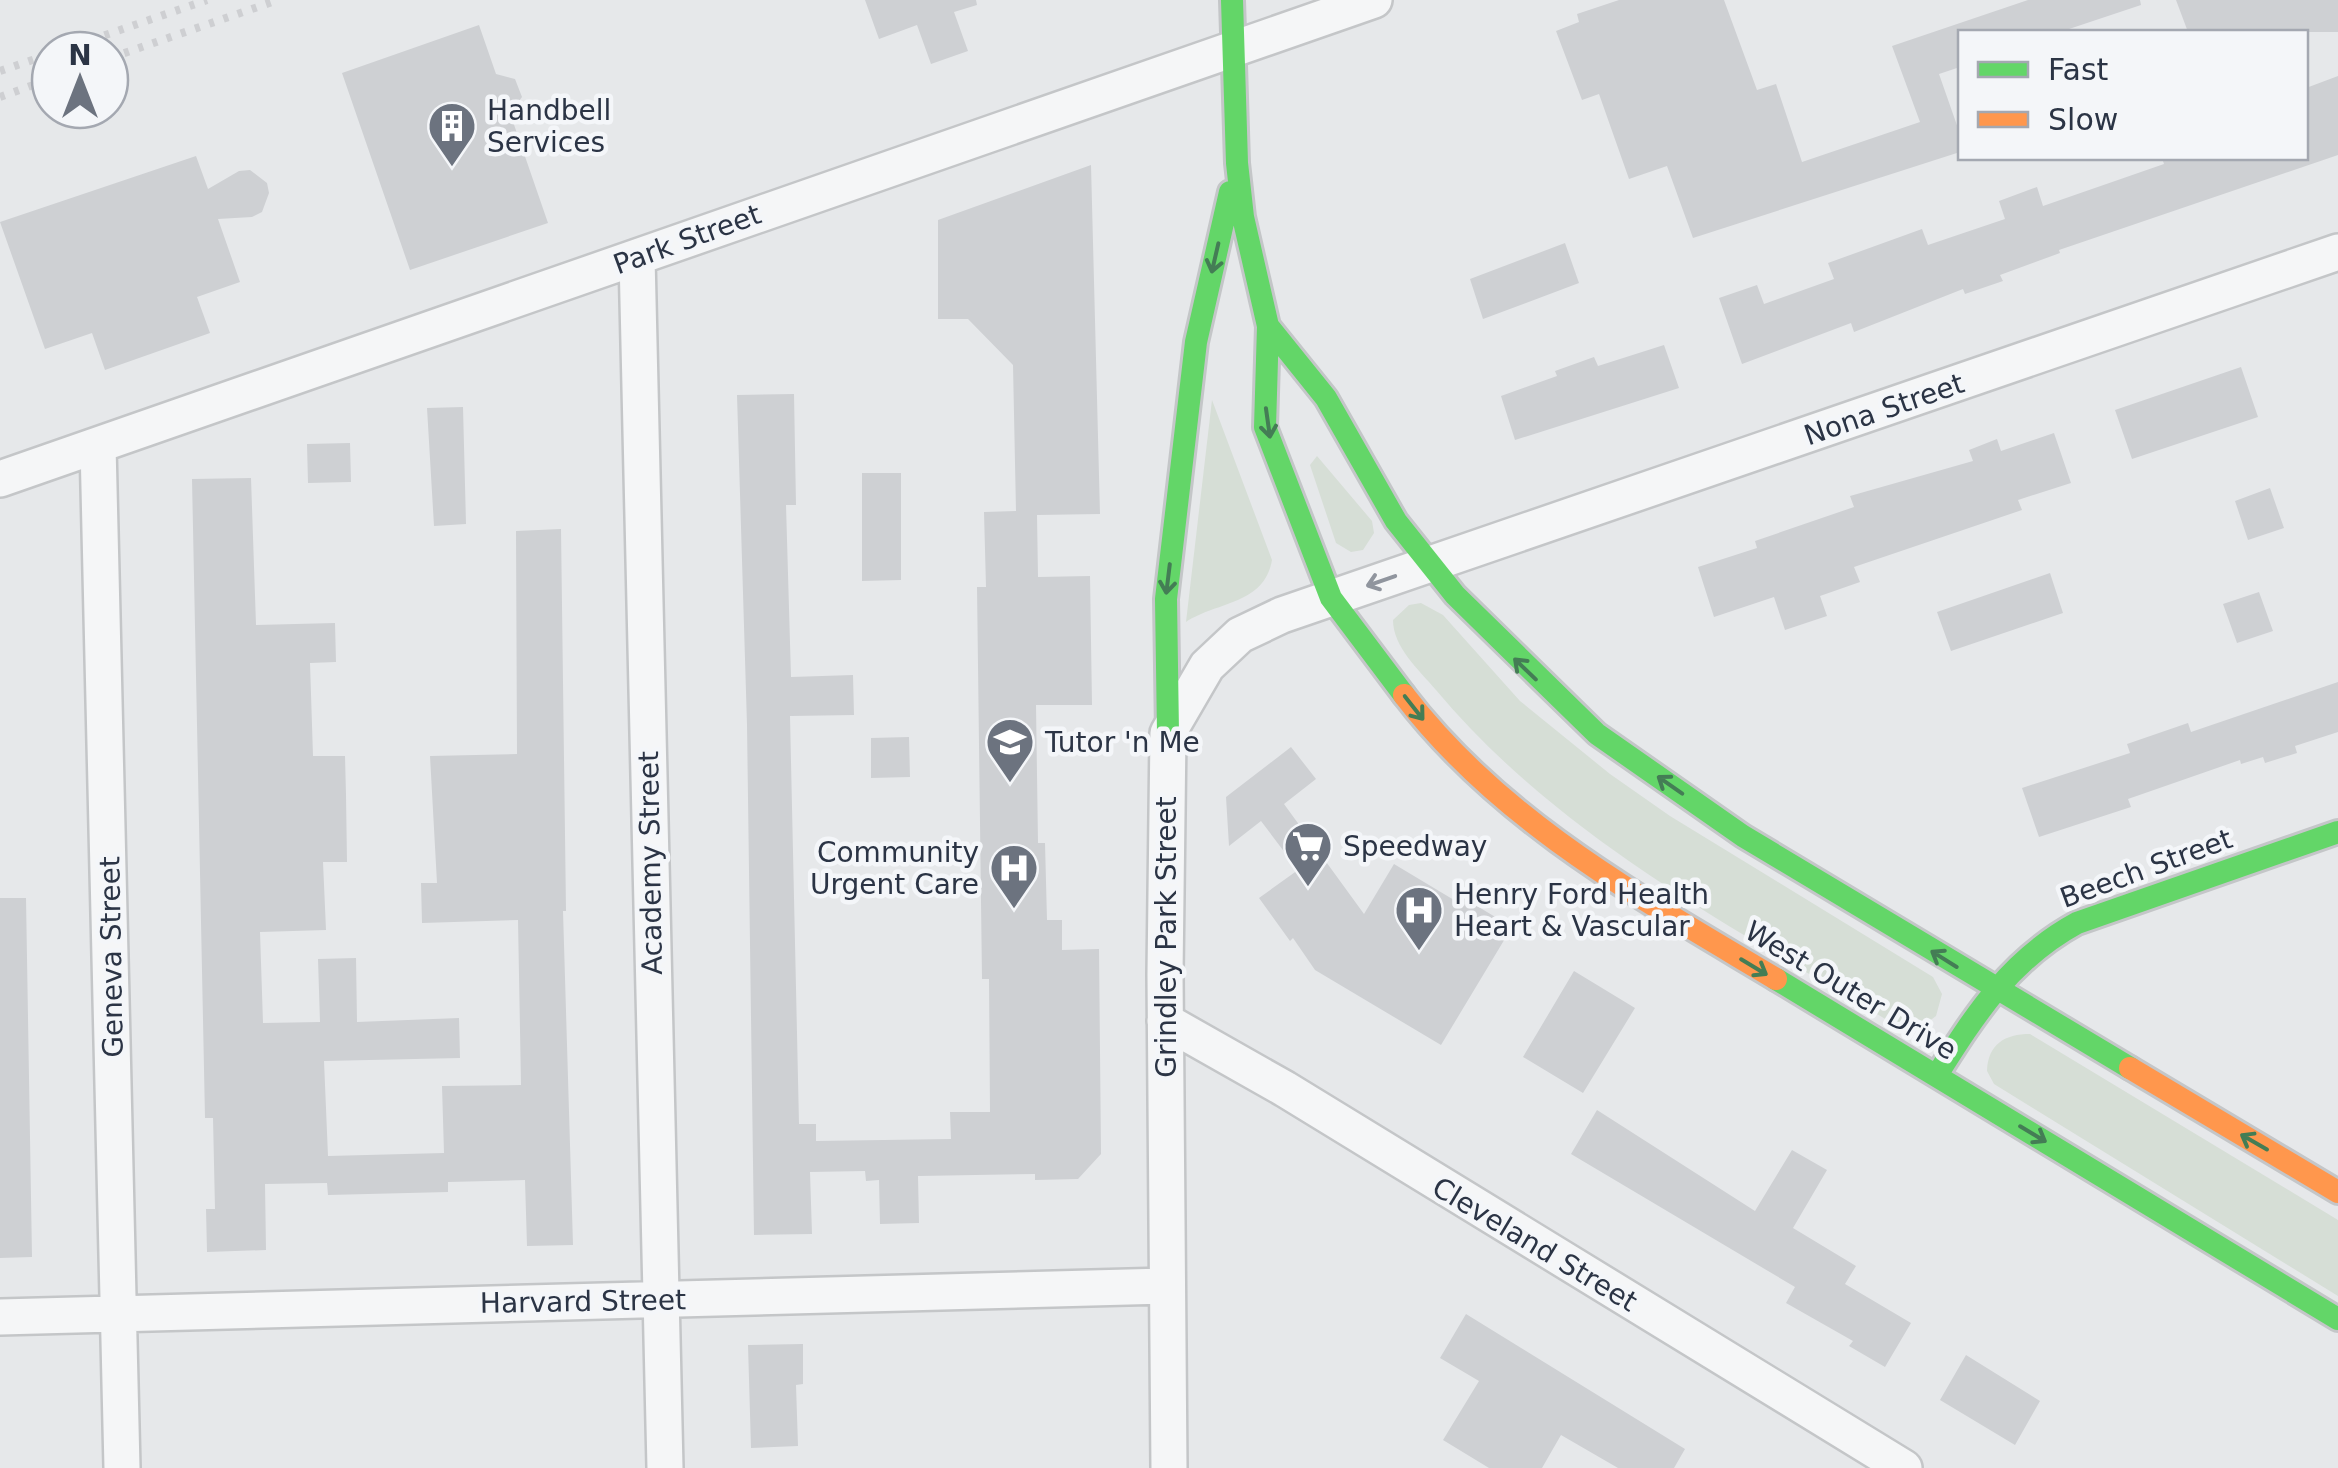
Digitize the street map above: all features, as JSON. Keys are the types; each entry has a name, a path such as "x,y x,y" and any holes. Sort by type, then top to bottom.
{"main road":[{"name":"West Outer Drive","path":"1232,0 1230,47 1236,162 1243,216 1268,326 1265,426 1331,598 1426,723 1525,820 1692,931 2338,1320"},
{"path":"1168,732 1166,599 1192,378 1236,162"},
{"name":"West Outer Drive","path":"1268,326 1326,398 1396,521 1497,642 1598,734 1743,836 1991,988 2338,1192"},
{"name":"Beech Street","path":"1937,1076 1991,988 2037,942 2078,922 2338,832"}],"street":[{"name":"Park Street","path":"0,479 1230,47 1374,0"},
{"name":"Nona Street","path":"1431,564 2338,252"},
{"name":"Academy Street","path":"637,257 666,1468"},
{"name":"Geneva Street","path":"98,446 122,1468"},
{"name":"Grindley Park Street","path":"1169,1468 1165,1022 1168,732 1207,666 1240,635 1431,564"},
{"name":"Cleveland Street","path":"1165,1022 1285,1090 1904,1468"},
{"name":"Harvard Street","path":"0,1317 1166,1286"}],"shaded area":[{"path":"1212,400 1272,560 1260,586 1250,594 1186,622"},
{"path":"1317,456 1372,521 1374,533 1363,550 1351,552 1336,543 1310,465"},
{"path":"1421,603 1443,615 1520,701 1610,774 1670,816 1933,977 1942,994 1936,1016 1920,1028 1897,1026 1712,916 1593,836 1485,743 1402,649 1393,620 1409,605"},
{"path":"2030,1034 2338,1220 2338,1296 1994,1084 1987,1071 1994,1047 2013,1036"}],"building":[{"path":"865,0 976,0 977,5 954,12 968,51 931,64 917,25 879,39"},
{"path":"1619,0 1724,0 1757,90 1776,84 1802,162 1920,122 1892,46 2028,0 2140,0 2141,5 2066,30 1958,30 1958,68 1939,74 1958,128 1958,153 1693,238 1667,166 1629,179 1599,94 1582,100 1556,31 1579,22 1577,14"},
{"path":"2176,0 2338,0 2338,32 2187,30"},
{"name":"Handbell Services","path":"479,25 496,74 515,79 522,97 510,113 548,223 410,270 342,73"},
{"path":"2338,76 2338,155 2059,250 2060,253 2000,275 2003,281 1965,294 1963,289 1854,332 1851,323 1742,364 1719,298 1757,285 1764,304 1834,279 1828,263 1922,229 1928,245 2005,219 1999,201 2037,187 2043,206 2164,164 2163,160 2308,160 2308,87"},
{"path":"196,156 208,189 239,171 250,170 267,183 269,193 262,212 252,217 218,219 240,282 197,297 210,333 105,370 92,333 45,349 0,222"},
{"path":"1091,165 1100,514 1037,515 1038,577 1090,576 1092,705 1036,705 1038,843 1045,843 1047,920 1062,920 1062,950 1099,949 1101,1154 1078,1179 1035,1180 1035,1174 918,1176 919,1223 880,1224 879,1180 866,1181 865,1171 810,1172 812,1234 754,1235 747,725 737,395 794,394 796,505 786,505 791,677 853,675 854,715 790,716 799,1124 816,1124 816,1141 951,1139 950,1112 990,1112 989,979 982,979 977,587 986,587 984,512 1016,511 1013,365 968,319 938,319 938,220"},
{"path":"1565,243 1579,283 1483,319 1470,279"},
{"path":"1664,345 1679,388 1515,440 1501,396 1557,376 1555,371 1594,357 1598,366"},
{"path":"2241,367 2258,417 2132,459 2115,410"},
{"path":"463,407 466,524 434,526 427,408"},
{"path":"2054,433 2071,483 2018,500 2022,510 1854,567 1860,582 1820,596 1827,616 1785,630 1774,597 1714,617 1698,567 1757,548 1755,541 1854,507 1850,496 1973,461 1969,450 1997,439 2001,451"},
{"path":"350,443 351,482 308,483 307,444"},
{"path":"862,473 901,473 901,580 862,581"},
{"path":"251,478 256,625 335,623 336,662 310,663 313,756 345,756 346,795 347,862 323,862 326,930 260,932 263,1023 320,1022 318,959 356,958 357,1022 459,1018 460,1058 324,1061 328,1156 444,1153 442,1086 521,1085 518,920 422,923 421,883 437,883 430,756 517,754 516,531 561,529 563,911 573,1245 527,1246 525,1180 448,1182 448,1192 328,1195 327,1183 265,1184 266,1250 207,1252 206,1209 215,1209 213,1118 205,1118 192,479"},
{"path":"2270,488 2284,528 2248,540 2235,501"},
{"path":"2050,573 2063,613 1951,651 1937,612"},
{"path":"2259,592 2273,631 2237,643 2223,604"},
{"path":"2338,682 2338,732 2295,746 2297,753 2265,763 2263,757 2241,764 2240,760 2128,799 2131,807 2039,837 2022,788 2130,753 2127,744 2188,723 2191,732"},
{"path":"909,737 910,777 871,778 871,738"},
{"path":"1291,747 1316,779 1284,804 1364,914 1394,864 1464,906 1467,900 1512,927 1441,1045 1315,970 1293,938 1290,941 1259,898 1298,870 1261,821 1229,846 1226,797"},
{"path":"0,898 26,898 32,1257 0,1258"},
{"path":"1574,971 1635,1008 1583,1093 1523,1057"},
{"path":"1597,1110 1755,1211 1792,1150 1827,1170 1793,1228 1856,1266 1845,1284 1911,1323 1885,1367 1849,1346 1853,1341 1786,1303 1795,1287 1571,1154"},
{"path":"1466,1314 1685,1449 1674,1468 1618,1468 1561,1435 1542,1468 1489,1468 1443,1440 1479,1381 1440,1358"},
{"path":"803,1344 803,1384 796,1385 798,1446 751,1448 748,1345"},
{"path":"1966,1355 2040,1401 2015,1445 1940,1400"}],"railway":[{"path":"120,30 207,0"},
{"path":"130,51 278,0"},
{"path":"0,71 30,61"},
{"path":"0,97 30,86"}],"traffic: fast":[{"path":"1232,0 1237,163 1243,217 1268,326 1265,427 1331,598 1404,695"},
{"path":"1168,733 1166,599 1196,342 1230,192"},
{"path":"1268,326 1326,398 1396,521 1455,595 1597,734 1743,836 2130,1068"},
{"path":"1937,1075 1997,989 2033,953 2077,923 2338,832"},
{"path":"1776,979 2338,1319"}],"traffic: slow":[{"path":"1404,695 1484,782 1529,819 1625,887 1776,979"},
{"path":"2130,1068 2338,1192"}],"place":[{"name":"Handbell Services","path":"452,168"},
{"name":"Tutor 'n Me","path":"1010,784"},
{"name":"Speedway","path":"1308,888"},
{"name":"Community Urgent Care","path":"1014,910"},
{"name":"Henry Ford Health Heart & Vascular","path":"1419,952"}]}
